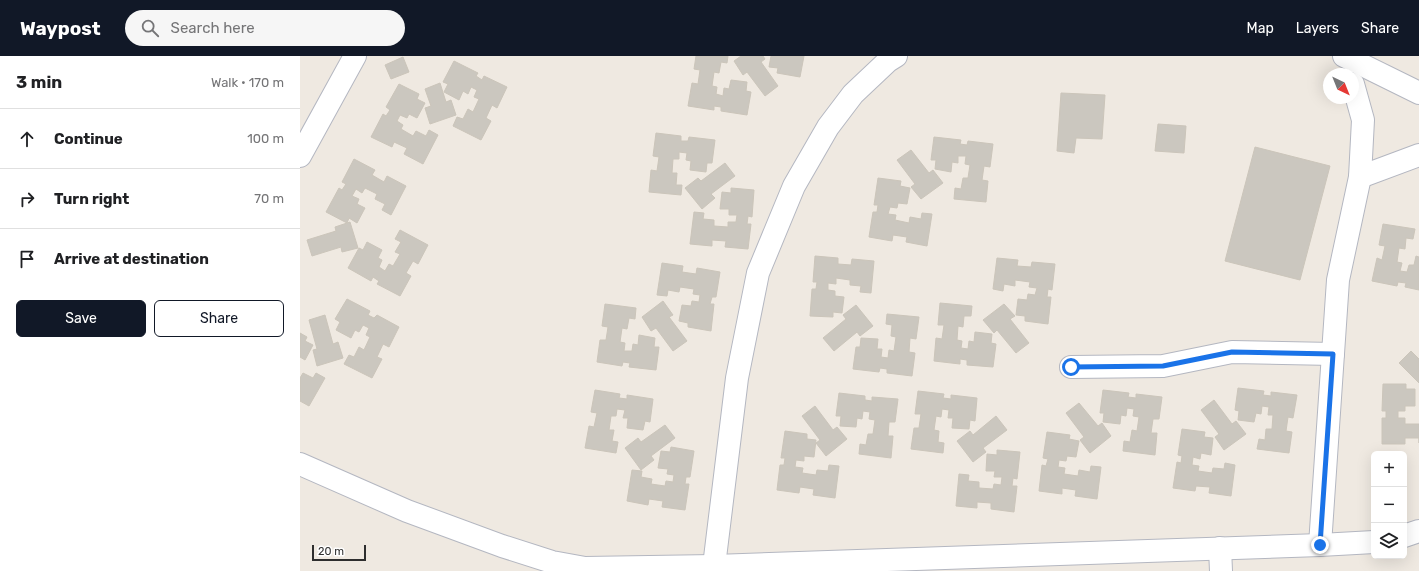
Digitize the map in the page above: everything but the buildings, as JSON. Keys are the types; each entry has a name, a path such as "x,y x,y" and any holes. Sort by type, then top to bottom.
{"street":[{"path":"300,156 355,56"},
{"path":"714,566 737,378 758,273 794,186 828,127 853,94 888,61 896,56"},
{"path":"1345,56 1348,68"},
{"path":"1345,56 1419,93"},
{"path":"1320,545 1338,280 1360,177 1363,120 1359,104"},
{"path":"1360,177 1419,154"},
{"path":"1071,367 1163,366 1232,352 1333,354"},
{"path":"300,464 407,511 502,546 552,562 585,568 714,566 1371,542"},
{"path":"1407,535 1419,531"},
{"path":"1220,548 1221,571"}],"route":[{"path":"1071,367 1163,366 1232,352 1333,354 1320,545"}]}
